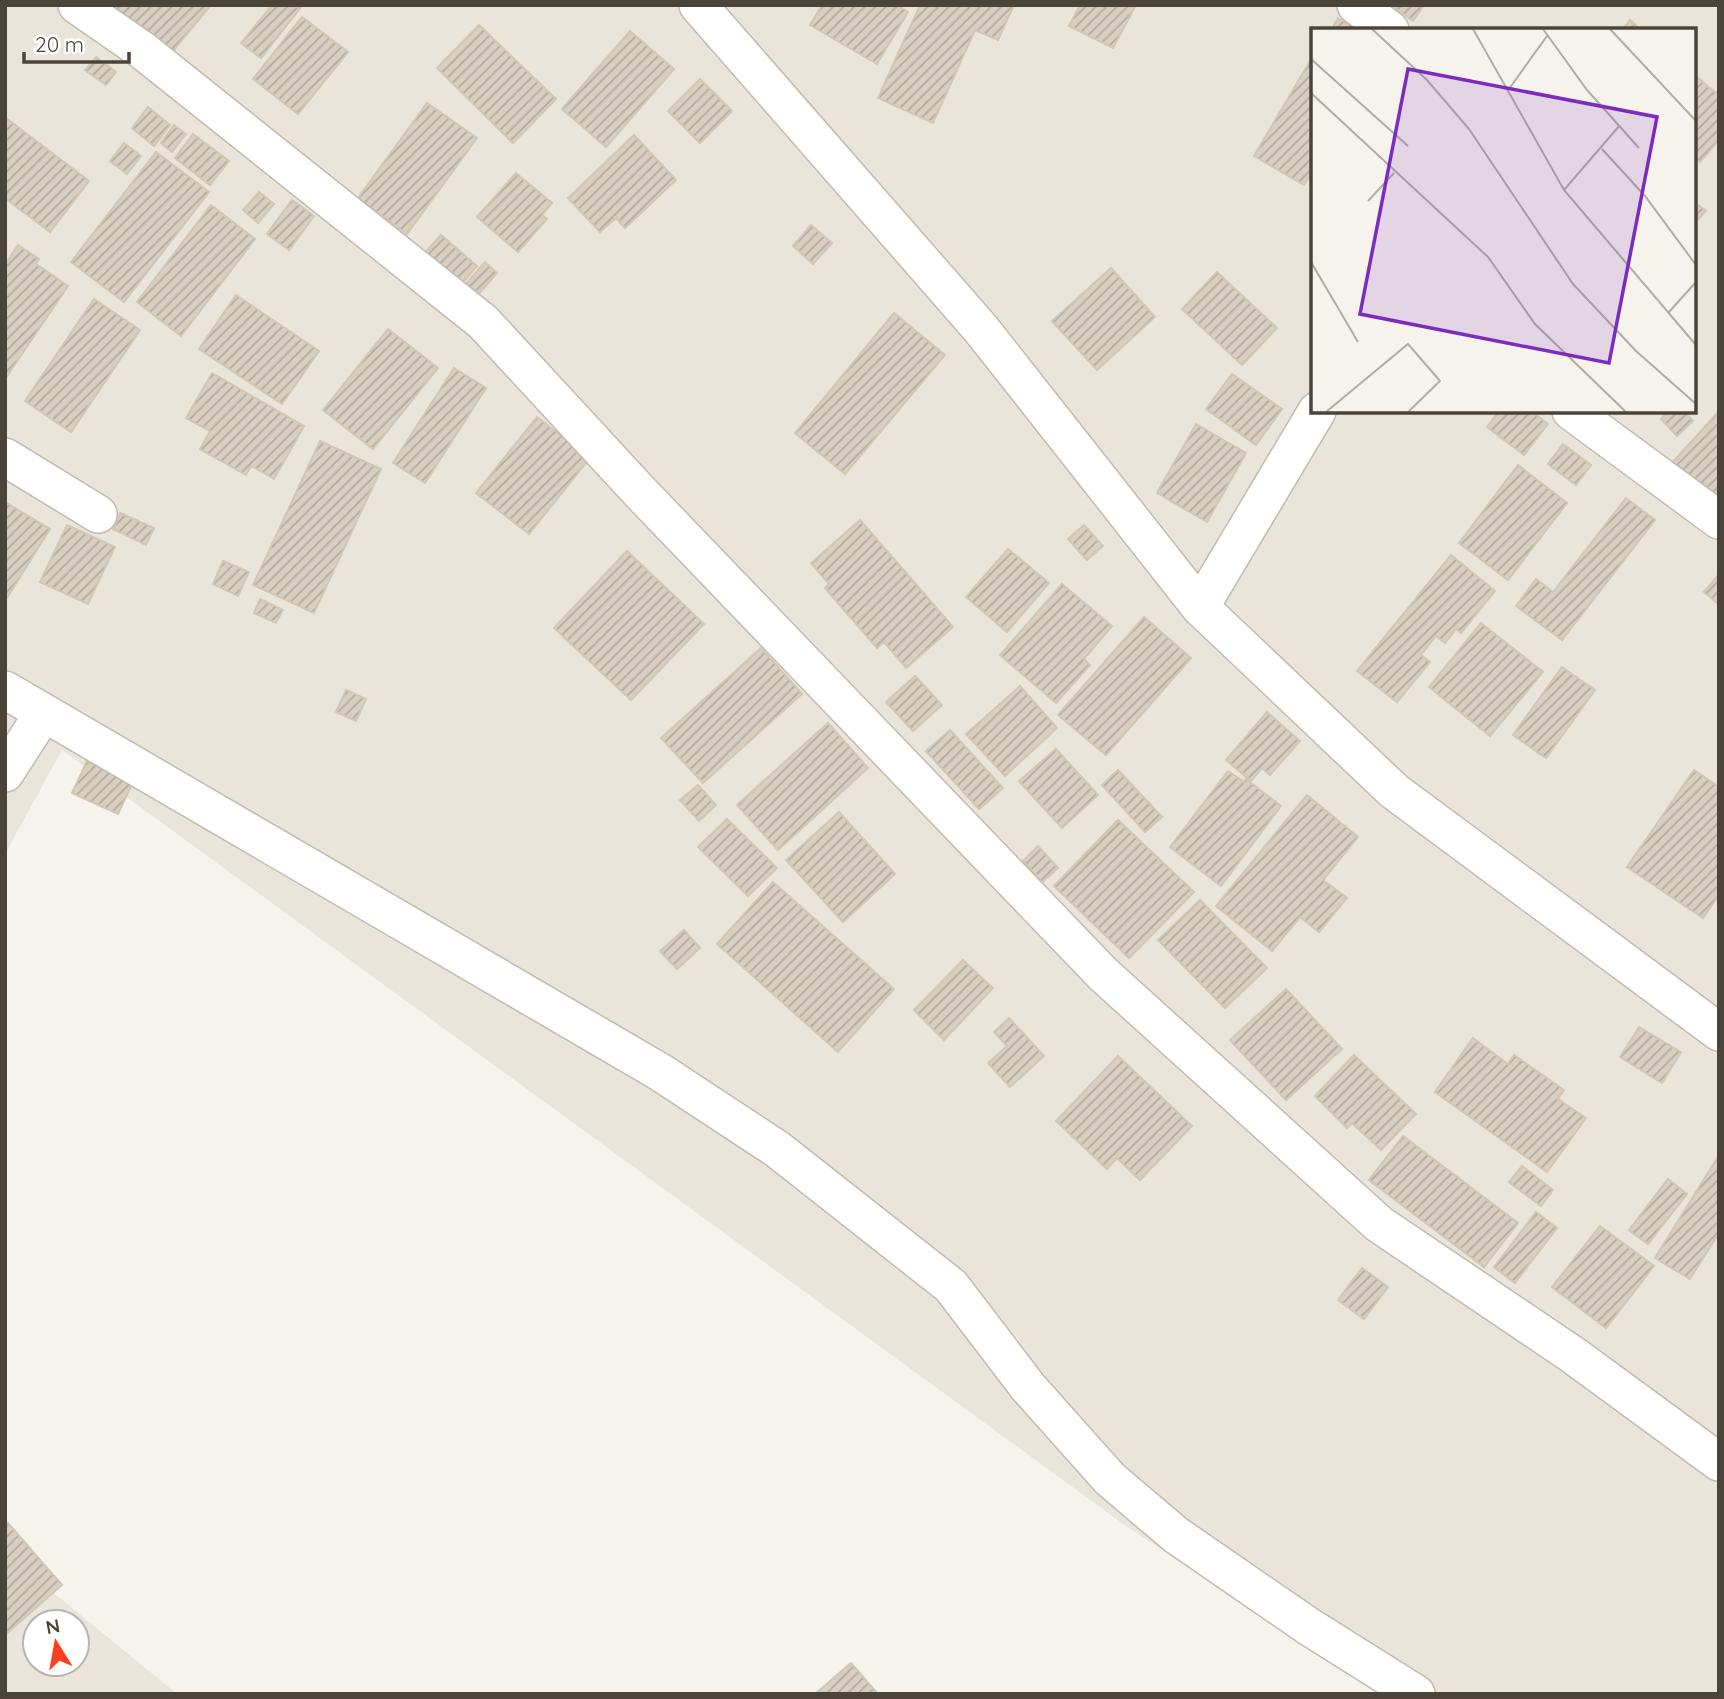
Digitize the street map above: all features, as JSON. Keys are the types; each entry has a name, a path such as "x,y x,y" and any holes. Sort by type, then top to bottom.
{"street":[{"path":"77,5 142,50 483,322 640,492 1104,974 1379,1224 1573,1354 1719,1462"},
{"path":"698,5 981,329 1200,607 1394,791 1719,1032"},
{"path":"1356,5 1387,28"},
{"path":"1200,607 1316,413"},
{"path":"1574,413 1719,520"},
{"path":"5,457 98,514"},
{"path":"5,690 660,1072 777,1149 951,1286 1028,1387 1110,1479 1176,1535 1308,1626 1416,1694"},
{"path":"5,773 43,714"}],"shaded area":[{"path":"5,5 1719,5 1719,1694 1383,1694 1126,1526 62,750 5,854"},
{"path":"5,1553 72,1608 21,1608 21,1678 91,1678 91,1624 177,1694 5,1694"}],"building":[{"path":"104,5 211,5 167,58"},
{"path":"272,5 301,7 261,58 241,43"},
{"path":"822,5 897,5 908,12 877,64 810,25"},
{"path":"920,5 1014,5 998,40 975,30 933,123 878,98"},
{"path":"1080,5 1136,5 1113,48 1069,26"},
{"path":"1391,5 1424,5 1413,21"},
{"path":"302,17 348,52 298,114 253,79"},
{"path":"1338,18 1356,28 1332,28"},
{"path":"1630,20 1639,28 1624,28"},
{"path":"479,25 556,99 513,143 437,68"},
{"path":"630,31 674,69 606,147 562,109"},
{"path":"96,57 116,72 106,85 85,70"},
{"path":"1311,59 1311,174 1304,185 1254,156"},
{"path":"1696,78 1716,93 1719,89 1719,140 1700,162 1696,159"},
{"path":"700,79 732,111 700,143 668,111"},
{"path":"427,103 477,138 407,234 358,198"},
{"path":"148,107 170,125 154,146 132,128"},
{"path":"6,118 89,181 50,232 5,198"},
{"path":"174,125 186,134 172,152 161,143"},
{"path":"193,134 229,161 210,185 175,158"},
{"path":"634,135 676,180 625,228 616,218 600,232 568,198"},
{"path":"124,143 141,156 127,174 110,161"},
{"path":"156,152 209,192 124,302 71,262"},
{"path":"516,173 552,203 542,215 547,219 518,252 477,217"},
{"path":"259,192 274,204 258,223 243,210"},
{"path":"292,200 314,216 289,250 267,234"},
{"path":"1696,204 1706,211 1696,222"},
{"path":"211,205 255,239 181,336 137,302"},
{"path":"811,225 832,243 813,264 793,246"},
{"path":"441,235 477,266 458,288 422,256"},
{"path":"18,245 39,259 36,264 68,286 5,379 5,265"},
{"path":"485,262 497,273 477,296 465,285"},
{"path":"1111,268 1155,317 1097,370 1052,321"},
{"path":"1217,272 1277,328 1242,365 1182,309"},
{"path":"236,295 319,351 282,404 199,349"},
{"path":"94,299 140,330 71,432 25,401"},
{"path":"894,313 945,355 845,474 795,433"},
{"path":"388,329 438,368 373,449 323,410"},
{"path":"454,368 486,388 425,483 393,463"},
{"path":"212,373 304,426 274,479 251,466 246,475 200,449 210,431 186,418"},
{"path":"1232,374 1282,409 1256,445 1206,409"},
{"path":"1719,411 1719,509 1670,465"},
{"path":"1498,413 1534,413 1548,424 1524,455 1487,427"},
{"path":"1667,413 1686,413 1693,421 1677,436 1661,419"},
{"path":"537,417 590,458 529,534 476,493"},
{"path":"1196,424 1246,453 1207,522 1157,493"},
{"path":"320,441 381,469 314,613 253,585"},
{"path":"1563,444 1591,465 1576,485 1548,464"},
{"path":"1518,465 1567,503 1508,580 1459,543"},
{"path":"1626,498 1655,520 1562,640 1516,606 1536,579 1553,592"},
{"path":"5,502 50,529 5,601"},
{"path":"120,513 154,528 146,545 113,529"},
{"path":"860,520 953,627 906,668 884,642 877,648 825,588 829,584 811,563"},
{"path":"67,525 115,547 88,604 40,582"},
{"path":"1084,525 1103,546 1087,560 1068,539"},
{"path":"1008,549 1049,583 1007,632 966,597"},
{"path":"627,551 704,624 631,700 554,628"},
{"path":"1451,555 1495,591 1461,633 1456,629 1445,643 1436,636 1421,655 1430,662 1397,702 1357,671"},
{"path":"223,561 249,572 238,596 213,584"},
{"path":"1719,574 1719,601 1717,603 1704,592"},
{"path":"1062,584 1112,626 1084,659 1090,665 1056,703 1000,655"},
{"path":"260,599 283,610 276,623 254,613"},
{"path":"1144,617 1191,658 1106,755 1058,715"},
{"path":"1481,623 1543,672 1490,736 1429,687"},
{"path":"761,648 802,694 703,783 661,738"},
{"path":"1562,667 1595,690 1546,758 1513,735"},
{"path":"915,676 942,705 913,731 886,702"},
{"path":"1020,686 1057,728 1005,776 966,734"},
{"path":"346,690 366,699 356,721 336,712"},
{"path":"1267,712 1300,741 1270,775 1262,768 1251,781 1226,760"},
{"path":"828,723 868,768 778,850 737,805"},
{"path":"950,730 1003,788 979,809 926,751"},
{"path":"1056,749 1098,795 1062,828 1019,781"},
{"path":"87,761 133,782 118,814 72,793"},
{"path":"1118,770 1162,817 1145,832 1102,785"},
{"path":"1694,770 1719,787 1719,895 1703,918 1627,867"},
{"path":"1228,771 1244,782 1246,779 1281,806 1221,886 1170,847"},
{"path":"698,785 716,805 699,821 680,800"},
{"path":"1307,795 1358,837 1323,880 1347,898 1319,932 1300,917 1272,951 1216,906"},
{"path":"839,812 895,874 843,922 786,860"},
{"path":"727,819 777,868 748,896 698,847"},
{"path":"1118,820 1194,892 1129,958 1054,886"},
{"path":"1038,846 1058,868 1042,882 1023,861"},
{"path":"773,882 894,989 838,1052 717,944"},
{"path":"1200,900 1267,968 1225,1008 1158,940"},
{"path":"684,930 700,948 677,969 660,951"},
{"path":"963,960 993,988 944,1040 914,1010"},
{"path":"1286,989 1342,1049 1286,1100 1230,1040"},
{"path":"1009,1018 1044,1056 1010,1087 988,1063 1007,1046 994,1032"},
{"path":"1639,1027 1681,1052 1662,1083 1620,1057"},
{"path":"1473,1038 1508,1064 1514,1055 1564,1090 1558,1099 1586,1118 1547,1172 1435,1092"},
{"path":"1354,1055 1416,1114 1381,1150 1352,1123 1347,1128 1315,1096"},
{"path":"1118,1056 1192,1126 1140,1180 1117,1158 1107,1169 1056,1121"},
{"path":"1403,1136 1518,1223 1484,1267 1369,1180"},
{"path":"1719,1155 1719,1233 1690,1279 1655,1258"},
{"path":"1522,1166 1553,1190 1541,1206 1509,1182"},
{"path":"1668,1179 1687,1194 1648,1244 1629,1230"},
{"path":"1536,1212 1557,1228 1515,1283 1494,1267"},
{"path":"1600,1226 1654,1266 1606,1328 1552,1287"},
{"path":"1362,1268 1388,1287 1364,1319 1338,1300"},
{"path":"8,1523 62,1585 36,1608 21,1608 21,1621 5,1635 5,1525"},
{"path":"851,1663 878,1694 815,1694"}]}
